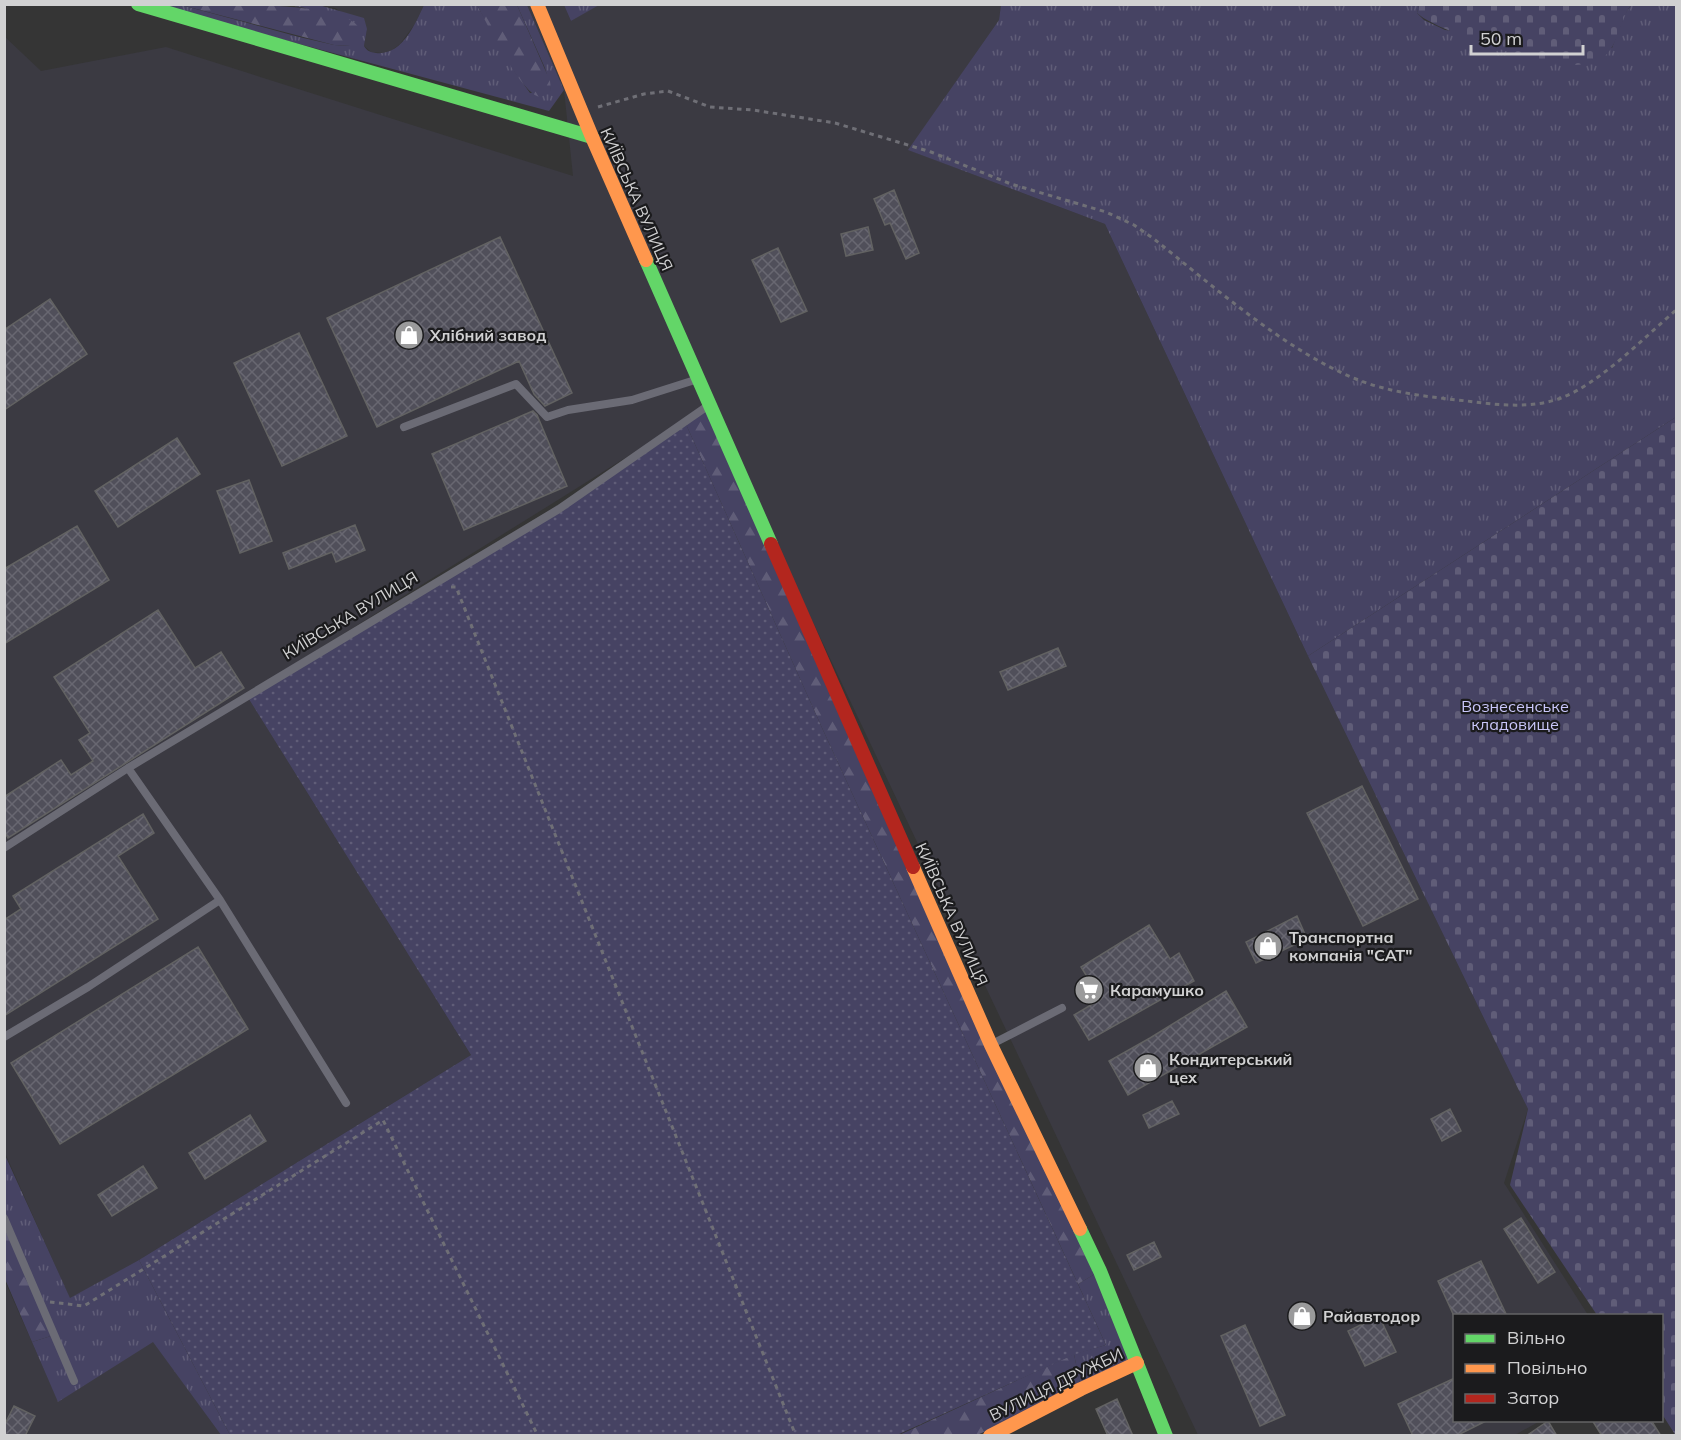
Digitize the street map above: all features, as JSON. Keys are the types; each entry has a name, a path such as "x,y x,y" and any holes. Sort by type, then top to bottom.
{"main road":[{"path":"138,4 592,137"},
{"name":"КИЇВСЬКА ВУЛИЦЯ","path":"537,4 592,137 991,1045 1100,1271 1166,1436"},
{"name":"ВУЛИЦЯ ДРУЖБИ","path":"990,1436 1137,1363"}],"lane":[{"path":"404,427 516,384 547,417 568,410 632,400 698,379"},
{"name":"КИЇВСЬКА ВУЛИЦЯ","path":"4,848 128,768 559,509 710,405"},
{"path":"128,768 220,900 346,1103"},
{"path":"4,1037 87,987 220,900"},
{"path":"991,1045 1062,1008"},
{"path":"4,1218 74,1381"}],"path":[{"path":"582,112 645,94 668,91 710,107 753,110 835,123 931,152 1011,184 1122,219 1154,239 1280,336 1332,368 1377,386 1440,398 1505,405 1543,403 1559,399 1587,384 1623,357 1677,310"},
{"path":"431,585 456,587 795,1436"},
{"path":"40,1300 84,1306 383,1120 538,1436"}],"shaded area":[{"path":"599,4 1001,5 999,20 909,150 1105,224 1308,656 1528,1109 1504,1183 1587,1314 1453,1314 1453,1422 1538,1422 1513,1436 1198,1435 710,405 5,845 4,36 41,71 166,47 573,176 564,90 527,5 564,5 571,21"},
{"path":"319,5 424,5 415,24 400,44 388,53 382,53 371,52 364,46 367,29 335,8"},
{"path":"247,696 471,1055 139,1260 70,1299 5,1153 4,849"},
{"path":"4,1279 58,1401 153,1341 221,1435 5,1435"}],"green space":[{"path":"220,4 308,9 334,14 352,21 360,31 351,46 334,45 181,5"},
{"path":"1419,4 1631,5 1615,42 1606,55 1594,62 1573,65 1540,60 1467,38 1417,13"},
{"path":"155,5 181,5 299,37 350,46 305,8 289,5 319,5 364,18 367,29 364,46 369,51 385,53 400,44 406,37 424,5 477,5 515,72 530,93 551,90 545,68 517,5 527,5 564,90 549,111"},
{"path":"477,5 517,5 550,81 551,90 540,97 532,93 523,83"},
{"path":"564,5 599,5 571,21"},
{"path":"1001,5 1419,5 1417,13 1424,20 1445,30 1612,48 1625,14 1631,5 1676,5 1676,417 1308,656 1105,224 908,150 999,20"},
{"path":"710,405 1100,1271 1078,1284 823,730 685,422"},
{"name":"Вознесенське кладовище","path":"1676,417 1676,1436 1663,1416 1663,1314 1596,1314 1510,1185 1528,1109 1308,656"},
{"path":"685,422 823,730 1106,1345 1073,1355 897,1435 230,1435 139,1260 471,1055 247,696 559,509"},
{"path":"4,1153 70,1298 139,1260 230,1435 221,1435 153,1342 58,1402 32,1342 54,1335 5,1218"},
{"path":"4,1218 54,1335 32,1342 5,1279"},
{"path":"1100,1271 1137,1363 1081,1389 1074,1354 1106,1345 1078,1284"},
{"path":"1074,1354 1081,1389 977,1435 897,1436"}],"building":[{"path":"894,190 919,253 906,259 890,223 885,225 874,199"},
{"path":"868,227 873,250 846,256 841,234"},
{"path":"500,237 572,393 545,406 534,394 519,361 377,427 327,318"},
{"path":"778,248 807,311 781,322 752,260"},
{"path":"50,299 87,354 4,410 4,330"},
{"path":"299,333 347,436 282,466 234,363"},
{"path":"533,411 537,415 567,486 464,530 432,454"},
{"path":"177,438 200,474 118,527 95,491"},
{"path":"249,480 272,541 240,553 217,491"},
{"path":"355,525 365,550 336,562 332,552 289,569 283,553"},
{"path":"77,526 109,580 4,644 4,569"},
{"path":"158,610 195,668 221,652 244,688 8,838 4,831 4,797 61,760 71,775 93,761 79,740 90,733 54,677"},
{"path":"1058,648 1066,666 1008,690 1000,672"},
{"path":"1362,786 1418,899 1363,926 1307,813"},
{"path":"143,814 154,833 118,856 158,919 4,1016 4,920 21,909 13,896"},
{"path":"1297,916 1307,939 1256,963 1246,942"},
{"path":"1149,925 1170,959 1179,953 1194,981 1089,1040 1074,1015 1101,999 1081,967"},
{"path":"198,947 248,1029 60,1144 11,1063"},
{"path":"1226,991 1247,1027 1128,1095 1109,1061"},
{"path":"1172,1101 1179,1114 1149,1128 1143,1115"},
{"path":"1450,1109 1461,1131 1442,1141 1431,1119"},
{"path":"250,1115 266,1141 205,1179 189,1153"},
{"path":"143,1166 157,1188 112,1216 98,1195"},
{"path":"1521,1218 1555,1272 1538,1283 1504,1229"},
{"path":"1154,1242 1161,1257 1134,1270 1127,1255"},
{"path":"1481,1261 1506,1314 1453,1314 1438,1281"},
{"path":"1379,1316 1396,1352 1365,1366 1348,1331"},
{"path":"1245,1325 1285,1415 1260,1426 1221,1336"},
{"path":"1453,1379 1453,1422 1484,1422 1456,1436 1413,1436 1398,1404"},
{"path":"1117,1399 1133,1436 1108,1436 1096,1409"},
{"path":"14,1406 35,1416 25,1436 4,1436 4,1426"},
{"path":"1549,1422 1557,1436 1526,1436"},
{"path":"1593,1422 1652,1422 1661,1436 1602,1436"}],"traffic: fast":[{"path":"138,4 592,137"},
{"path":"646,260 771,544"},
{"path":"1080,1229 1100,1271 1166,1436"}],"traffic: slow":[{"path":"537,4 646,260"},
{"path":"913,867 991,1045 1080,1229"},
{"path":"990,1436 1137,1363"}],"traffic: jam":[{"path":"771,544 913,867"}],"place":[{"name":"Хлібний завод","path":"409,335"},
{"name":"Транспортна компанія \"САТ\"","path":"1268,946"},
{"name":"Карамушко","path":"1089,990"},
{"name":"Кондитерський цех","path":"1148,1068"},
{"name":"Райавтодор","path":"1302,1316"}]}
